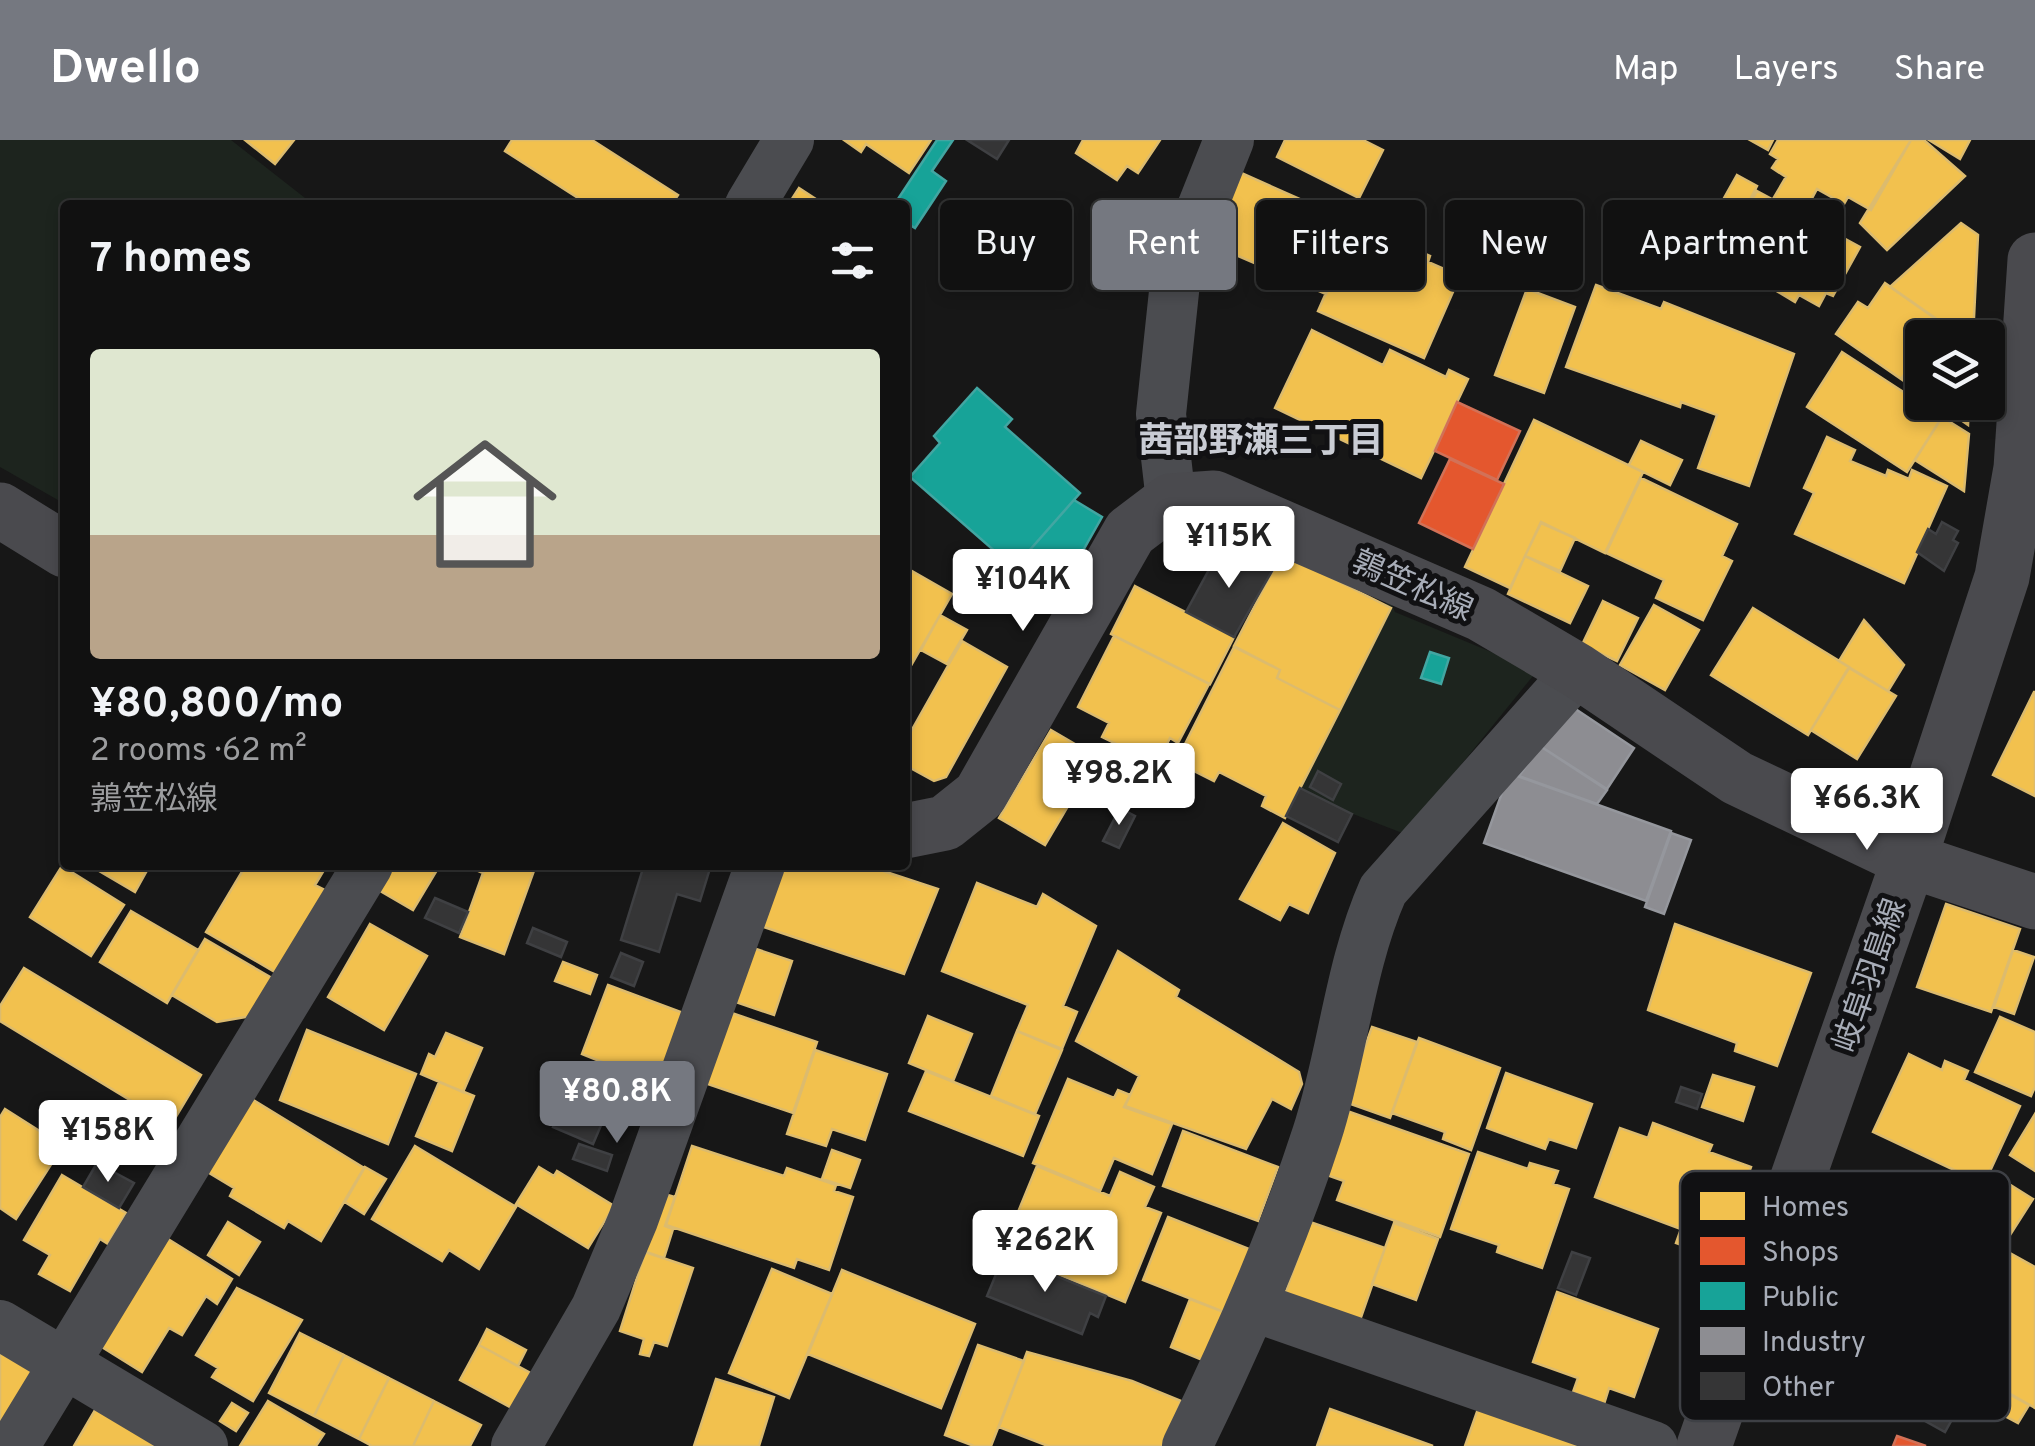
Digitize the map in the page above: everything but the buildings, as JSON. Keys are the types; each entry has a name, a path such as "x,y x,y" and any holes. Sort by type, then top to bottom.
{"main road":[{"name":"岐阜羽島線","path":"1801,1171 1910,860 2002,577 2021,468 2035,260"},
{"name":"鶉笠松線","path":"1170,501 1214,498 1481,614 1578,671 1738,778 1910,860 2035,902"},
{"path":"910,830 944,823 980,796 1130,532 1170,501"},
{"path":"0,510 60,547"},
{"name":"岐阜羽島線","path":"1704,1446 1713,1421"}],"street":[{"path":"753,200 790,140"},
{"path":"1170,501 1161,414 1176,273 1229,140"},
{"path":"1188,1446 1255,1307 1318,1131 1369,923 1384,890 1578,671"},
{"path":"14,1446 365,870"},
{"path":"516,1446 596,1308 633,1220 758,870"},
{"path":"1255,1307 1653,1446"},
{"path":"0,1325 203,1446"}],"shaded area":[{"path":"0,140 231,140 308,200 60,200 60,501 0,467"},
{"path":"1389,598 1395,612 1537,671 1405,834 1283,787"}],"district":[{"name":"茜部野瀬三丁目","path":"1261,440"}]}
